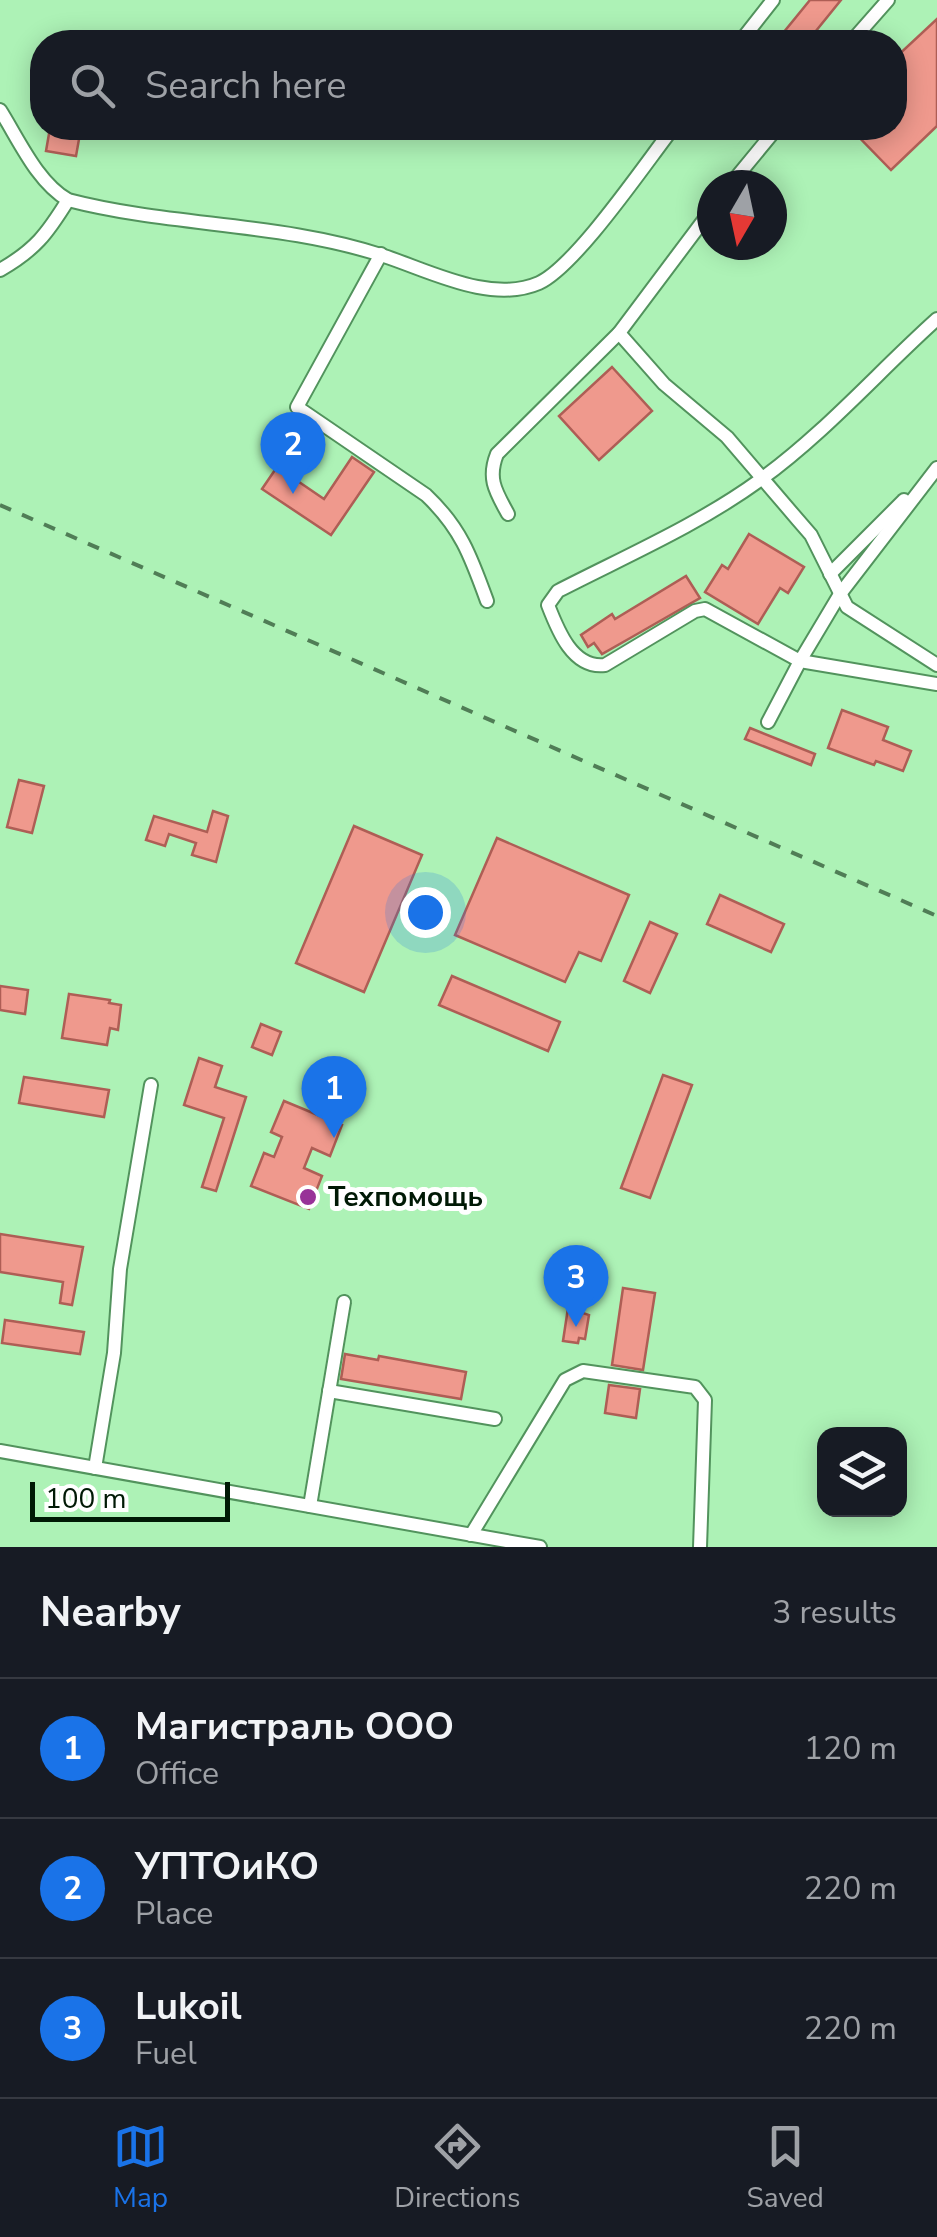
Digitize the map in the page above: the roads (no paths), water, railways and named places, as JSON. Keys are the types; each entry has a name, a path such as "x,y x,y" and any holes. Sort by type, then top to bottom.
{"street":[{"path":"750,30 774,0"},
{"path":"862,30 888,0"},
{"path":"0,110 44,178 68,200 289,233 381,254 484,287 520,290 537,284 568,262 665,140"},
{"path":"742,170 767,140"},
{"path":"0,270 27,254 45,237 68,200"},
{"path":"508,514 492,484 491,469 497,454 619,333 697,229"},
{"path":"381,254 297,407 440,508 463,537 487,601"},
{"path":"937,320 825,426 763,478 682,528 558,591 548,606 572,652 595,666 606,665 695,611 705,609 800,661 937,684"},
{"path":"619,333 664,384 709,420 811,535 854,614 937,665"},
{"path":"830,574 937,467"},
{"path":"768,722 840,594 937,467"},
{"path":"95,1468 114,1353 120,1269 152,1084"},
{"path":"310,1506 344,1302"},
{"path":"470,1534 565,1380 583,1371 694,1387 706,1400 700,1547"},
{"path":"330,1391 495,1419"},
{"path":"0,1451 540,1547"}],"railway":[{"path":"0,505 937,916"}],"place":[{"name":"УПТОиКО","path":"293,494"},
{"name":"Магистраль ООО","path":"334,1138"},
{"name":"Техпомощь","path":"308,1197"},
{"name":"Lukoil","path":"576,1327"}]}
